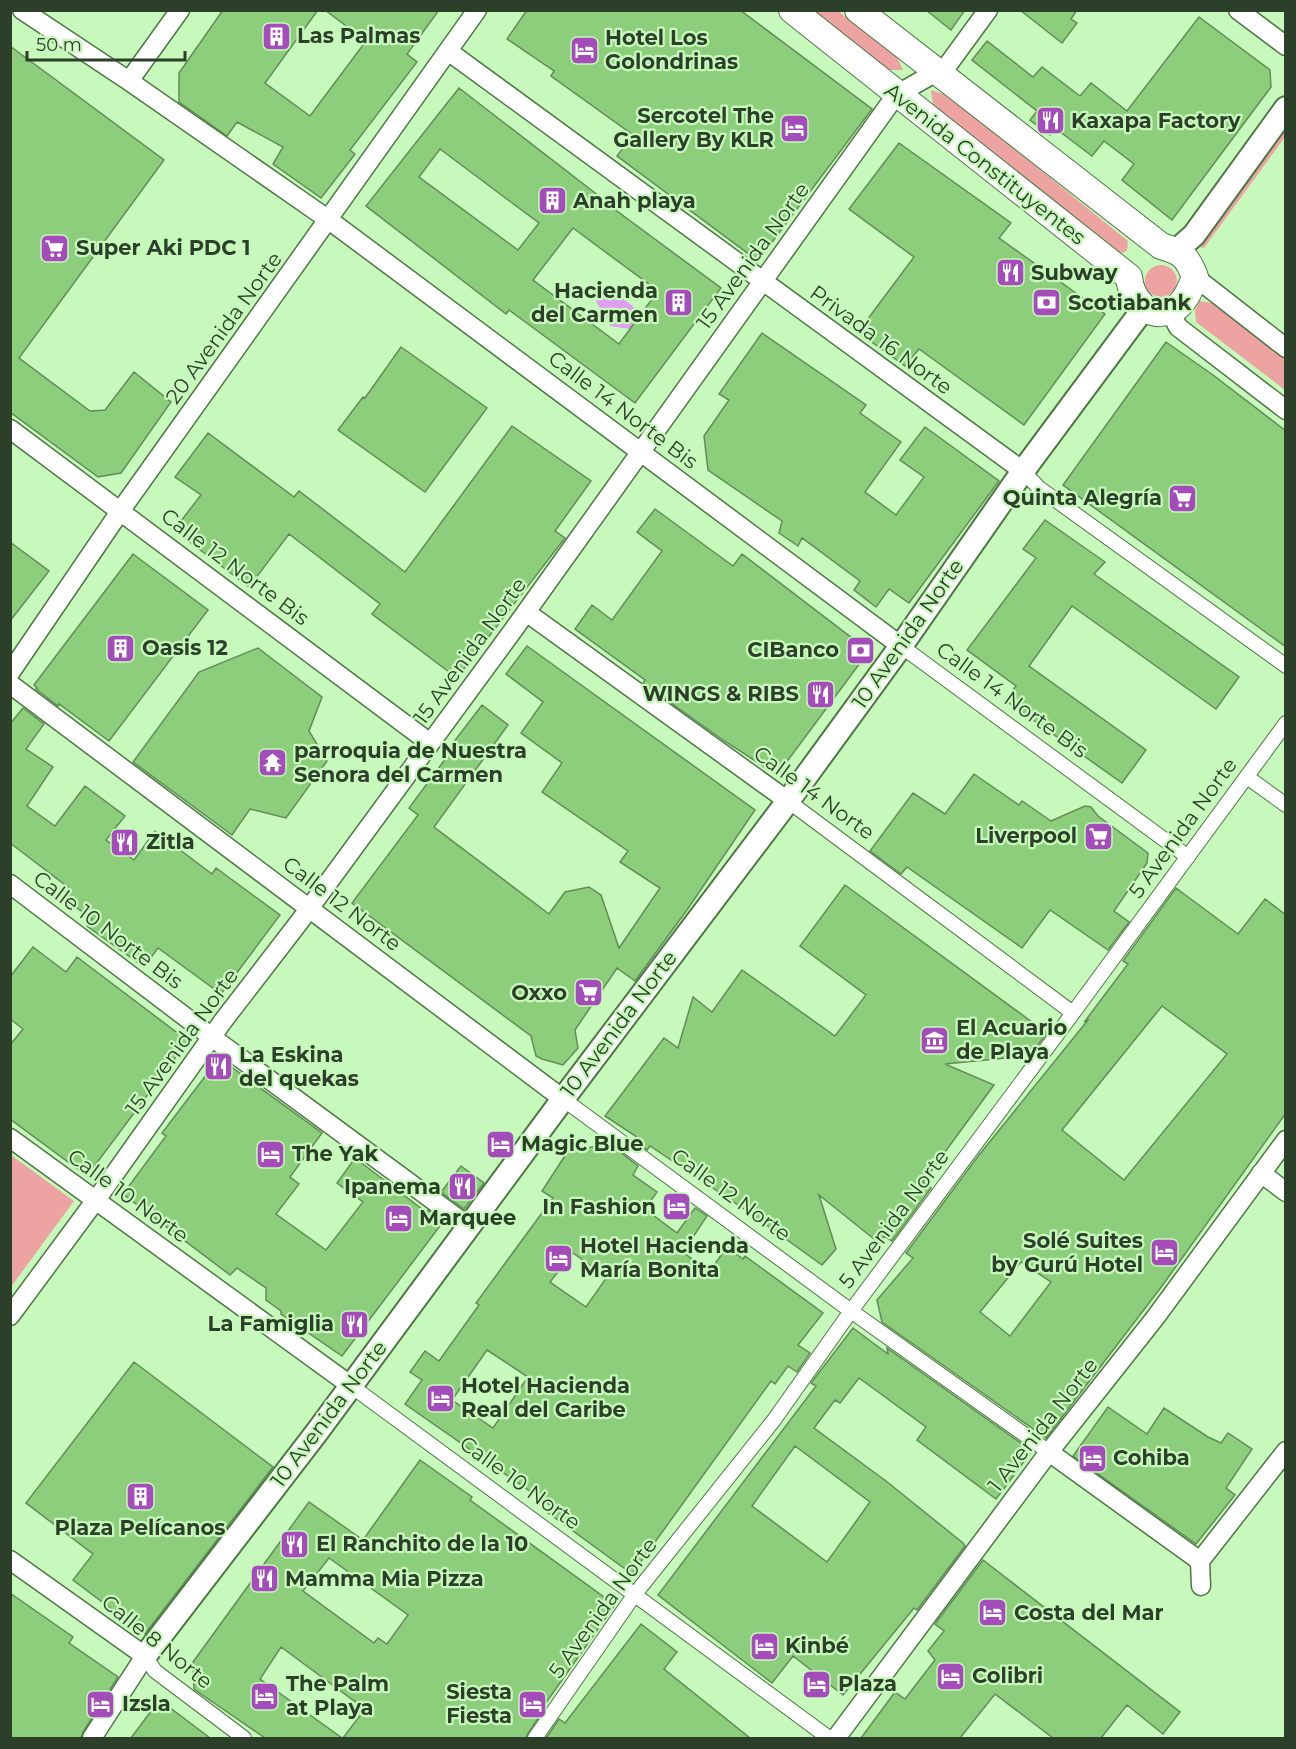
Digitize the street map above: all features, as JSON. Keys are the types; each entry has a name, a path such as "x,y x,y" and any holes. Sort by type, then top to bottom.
{"main road":[{"name":"Avenida Constituyentes","path":"792,10 896,95 1129,277 1130,288 1136,300 1144,308"},
{"name":"Avenida Constituyentes","path":"858,10 1161,246 1177,250"},
{"path":"1144,308 1157,313 1170,311 1181,303 1190,290 1195,277 1188,262 1177,250"}],"street":[{"name":"Calle 14 Norte Bis","path":"22,10 129,81 329,220 641,450 901,646 1188,856"},
{"path":"129,81 180,10"},
{"name":"20 Avenida Norte","path":"10,673 121,510 477,10"},
{"path":"896,95 947,66 988,10"},
{"path":"1238,10 1286,46"},
{"name":"Privada 16 Norte","path":"448,51 1023,471 1039,488 1286,666"},
{"name":"15 Avenida Norte","path":"10,1316 96,1200 211,1037 309,908 526,612 896,95"},
{"path":"1177,250 1194,235 1286,108"},
{"path":"1195,277 1286,348"},
{"name":"10 Avenida Norte","path":"92,1738 145,1656 317,1432 468,1226 788,801 901,646 1023,471 1144,308"},
{"path":"1170,311 1178,327 1286,410"},
{"name":"Calle 12 Norte Bis","path":"10,429 430,743"},
{"name":"Calle 14 Norte","path":"526,612 788,801 1073,1013"},
{"name":"Calle 12 Norte","path":"10,684 563,1099 851,1311 1200,1561"},
{"name":"5 Avenida Norte","path":"535,1738 635,1594 774,1420 851,1311 1286,723"},
{"path":"1246,777 1286,805"},
{"name":"Calle 10 Norte Bis","path":"10,884 211,1037 468,1226"},
{"name":"Calle 10 Norte","path":"10,1138 829,1738"},
{"name":"1 Avenida Norte","path":"836,1738 1049,1452 1155,1318 1286,1140"},
{"path":"1261,1173 1286,1192"},
{"path":"1201,1586 1200,1561 1286,1451"},
{"name":"Calle 8 Norte","path":"10,1560 145,1656 155,1671 244,1738"}],"shaded area":[{"path":"813,11 838,11 896,55 903,70 888,70"},
{"path":"931,90 949,96 1128,241 1127,251 1121,253 1117,251 933,105"},
{"path":"1285,127 1285,137 1204,248 1199,247"},
{"path":"1161,265 1173,269 1177,281 1173,293 1161,297 1149,293 1145,281 1149,269"},
{"path":"604,290 613,290 638,311 640,315 630,329 610,326 596,301 598,294"},
{"path":"1200,301 1212,303 1285,359 1285,390 1196,322 1195,310"},
{"path":"11,1155 74,1201 11,1287"}],"building":[{"path":"223,10 318,10 265,83 310,116 366,41 325,10 439,10 407,54 417,62 350,150 355,154 321,198 273,164 283,147 237,122 227,136 179,102 179,73"},
{"name":"Sercotel The Gallery By KLR","path":"527,10 740,10 872,109 758,261 617,156 633,135 551,76 554,71 507,39"},
{"path":"926,10 965,10 951,30"},
{"path":"1020,10 1077,10 1071,19 1077,23 1062,43"},
{"path":"1199,17 1270,70 1271,87 1172,220 1122,180 1134,164 1104,141 1092,156 1055,128 1050,135 1030,120 1037,111 972,60 987,41 1033,77 1042,67 1080,96 1091,83 1127,111"},
{"name":"Super Aki PDC 1","path":"10,46 164,160 19,358 90,411 105,410 134,372 171,402 121,473 98,477 10,412"},
{"path":"459,88 598,197 721,288 635,403 509,310 506,314 366,206","holes":["440,149 539,223 518,250 419,177","573,228 658,291 619,344 533,280"]},
{"path":"899,143 1011,223 999,238 1105,314 1024,425 919,349 905,366 858,332 914,257 849,209"},
{"path":"762,333 866,405 860,413 901,442 865,492 896,515 924,477 900,460 925,427 999,481 909,603 889,589 876,607 854,590 860,581 802,538 798,546 779,533 782,521 708,470 704,436 729,400 719,394"},
{"name":"Quinta Alegría","path":"1166,342 1286,431 1286,647 1063,485"},
{"path":"401,347 487,408 425,492 338,430 363,397 365,398"},
{"path":"512,426 591,481 555,531 565,538 457,678 372,614 380,604 289,534 249,587 174,530 201,495 175,477 208,433 294,497 299,491 405,572"},
{"path":"655,509 733,566 742,554 869,651 777,775 643,683 645,680 575,629 592,605 612,620 662,551 637,532"},
{"path":"1045,520 1105,562 1094,574 1239,677 1216,709 1072,606 1029,666 1146,750 1122,783 1005,700 1016,686 967,650 1036,558 1023,549"},
{"path":"10,542 49,571 10,621"},
{"name":"Oasis 12","path":"133,554 208,610 109,741 59,704 58,706 34,685"},
{"path":"527,646 755,810 635,981 617,968 575,1030 578,1048 563,1065 536,1056 531,1036 352,903 418,815 409,808 446,758 443,756 482,705 508,725 434,827 549,914 565,892 589,887 601,895 619,948 660,888 620,862 628,851 542,792 562,763 521,733 543,702 506,674"},
{"path":"258,648 322,697 309,731 327,761 286,818 250,809 232,835 133,762 199,672"},
{"path":"23,708 44,724 26,749 53,767 27,806 55,826 85,786 125,816 106,840 134,860 155,831 212,874 216,868 280,915 221,994 158,948 144,967 87,926 92,919 62,897 69,888 10,843 10,724"},
{"path":"974,774 1019,805 1022,801 1051,821 1085,806 1091,807 1098,816 1148,853 1147,863 1114,911 1129,922 1108,950 1050,910 1022,948 907,867 901,874 870,851 913,793 945,814"},
{"path":"845,885 1047,1033 1037,1046 1016,1057 945,1064 994,1085 923,1182 931,1188 892,1241 884,1236 879,1243 819,1195 836,1249 822,1265 650,1146 647,1150 634,1140 640,1139 605,1116 664,1038 678,1048 693,997 712,1012 742,970 835,1036 866,995 800,946"},
{"path":"1176,888 1238,934 1265,899 1286,915 1286,1113 1162,1286 1046,1438 882,1322 877,1300 913,1258 906,1253 979,1155 1088,1020 1085,1021 1128,964 1123,961","holes":["1162,1006 1227,1054 1124,1180 1062,1130","1021,1262 1051,1282 1010,1336 980,1312"]},
{"path":"33,947 66,972 77,957 188,1041 87,1176 10,1119 10,1045 23,1029 10,1019 10,977"},
{"path":"219,1058 322,1133 290,1177 299,1184 276,1214 326,1250 363,1202 337,1183 355,1158 426,1212 428,1210 443,1222 342,1356 281,1314 281,1311 266,1300 266,1288 237,1268 230,1275 123,1194 166,1136 162,1133"},
{"path":"610,1144 638,1166 633,1175 657,1192 645,1209 677,1233 695,1208 707,1216 683,1252 709,1272 727,1247 743,1259 745,1256 823,1313 798,1345 810,1353 797,1372 788,1366 775,1384 771,1381 632,1574 547,1512 551,1506 405,1404 422,1380 410,1372 425,1351 439,1361 479,1305 476,1303 553,1198 542,1191 568,1151","holes":["573,1253 607,1277 586,1307 550,1282","487,1350 528,1377 493,1428 452,1400"]},
{"name":"Ipanema","path":"461,1166 484,1183 464,1209 441,1192"},
{"path":"853,1328 888,1354 887,1348 1032,1451 996,1499 917,1440 926,1427 859,1378 840,1403 835,1400 814,1428 886,1481 965,1546 917,1610 914,1608 843,1695 793,1656 772,1683 658,1595 816,1386 811,1383","holes":["795,1446 870,1502 827,1562 752,1506"]},
{"name":"Plaza Pelícanos","path":"134,1362 273,1467 145,1634 73,1580 93,1554 26,1503"},
{"path":"1108,1407 1147,1434 1164,1408 1208,1437 1221,1443 1228,1433 1252,1449 1226,1488 1235,1495 1196,1544 1073,1456"},
{"path":"420,1460 472,1497 470,1500 615,1605 543,1707 545,1708 526,1738 343,1738 365,1709 281,1647 260,1679 342,1738 265,1738 194,1689 193,1662 309,1502 363,1540","holes":["329,1558 408,1615 387,1644 378,1638 374,1643 303,1591"]},
{"path":"983,1560 1180,1712 1163,1734 1127,1705 1101,1738 1053,1738 995,1694 960,1738 861,1738 895,1692 905,1699 935,1660 928,1651 944,1631 935,1624"},
{"path":"10,1593 73,1637 69,1643 118,1677 81,1738 10,1738"},
{"path":"641,1624 677,1652 664,1669 750,1738 546,1738 559,1719 565,1723"},
{"path":"154,1707 169,1707 210,1738 131,1738"}],"place":[{"name":"Las Palmas","path":"276,36"},
{"name":"Hotel Los Golondrinas","path":"584,50"},
{"name":"Kaxapa Factory","path":"1050,121"},
{"name":"Sercotel The Gallery By KLR","path":"795,128"},
{"name":"Anah playa","path":"552,201"},
{"name":"Super Aki PDC 1","path":"55,248"},
{"name":"Subway","path":"1010,273"},
{"name":"Hacienda del Carmen","path":"679,303"},
{"name":"Scotiabank","path":"1047,303"},
{"name":"Quinta Alegría","path":"1183,498"},
{"name":"Oasis 12","path":"121,648"},
{"name":"CIBanco","path":"860,650"},
{"name":"WINGS & RIBS","path":"820,694"},
{"name":"parroquia de Nuestra Senora del Carmen","path":"273,763"},
{"name":"Liverpool","path":"1098,836"},
{"name":"Zitla","path":"125,842"},
{"name":"Oxxo","path":"588,993"},
{"name":"El Acuario de Playa","path":"935,1040"},
{"name":"La Eskina del quekas","path":"218,1067"},
{"name":"Magic Blue","path":"500,1144"},
{"name":"The Yak","path":"271,1154"},
{"name":"Ipanema","path":"462,1187"},
{"name":"In Fashion","path":"677,1207"},
{"name":"Marquee","path":"398,1218"},
{"name":"Solé Suites by Gurú Hotel","path":"1164,1253"},
{"name":"Hotel Hacienda María Bonita","path":"559,1258"},
{"name":"La Famiglia","path":"355,1324"},
{"name":"Hotel Hacienda Real del Caribe","path":"440,1398"},
{"name":"Cohiba","path":"1092,1458"},
{"name":"Plaza Pelícanos","path":"140,1497"},
{"name":"El Ranchito de la 10","path":"295,1544"},
{"name":"Mamma Mia Pizza","path":"264,1579"},
{"name":"Costa del Mar","path":"993,1613"},
{"name":"Kinbé","path":"764,1646"},
{"name":"Colibri","path":"951,1676"},
{"name":"Plaza","path":"817,1684"},
{"name":"The Palm at Playa","path":"265,1696"},
{"name":"Izsla","path":"101,1704"},
{"name":"Siesta Fiesta","path":"533,1704"}]}
